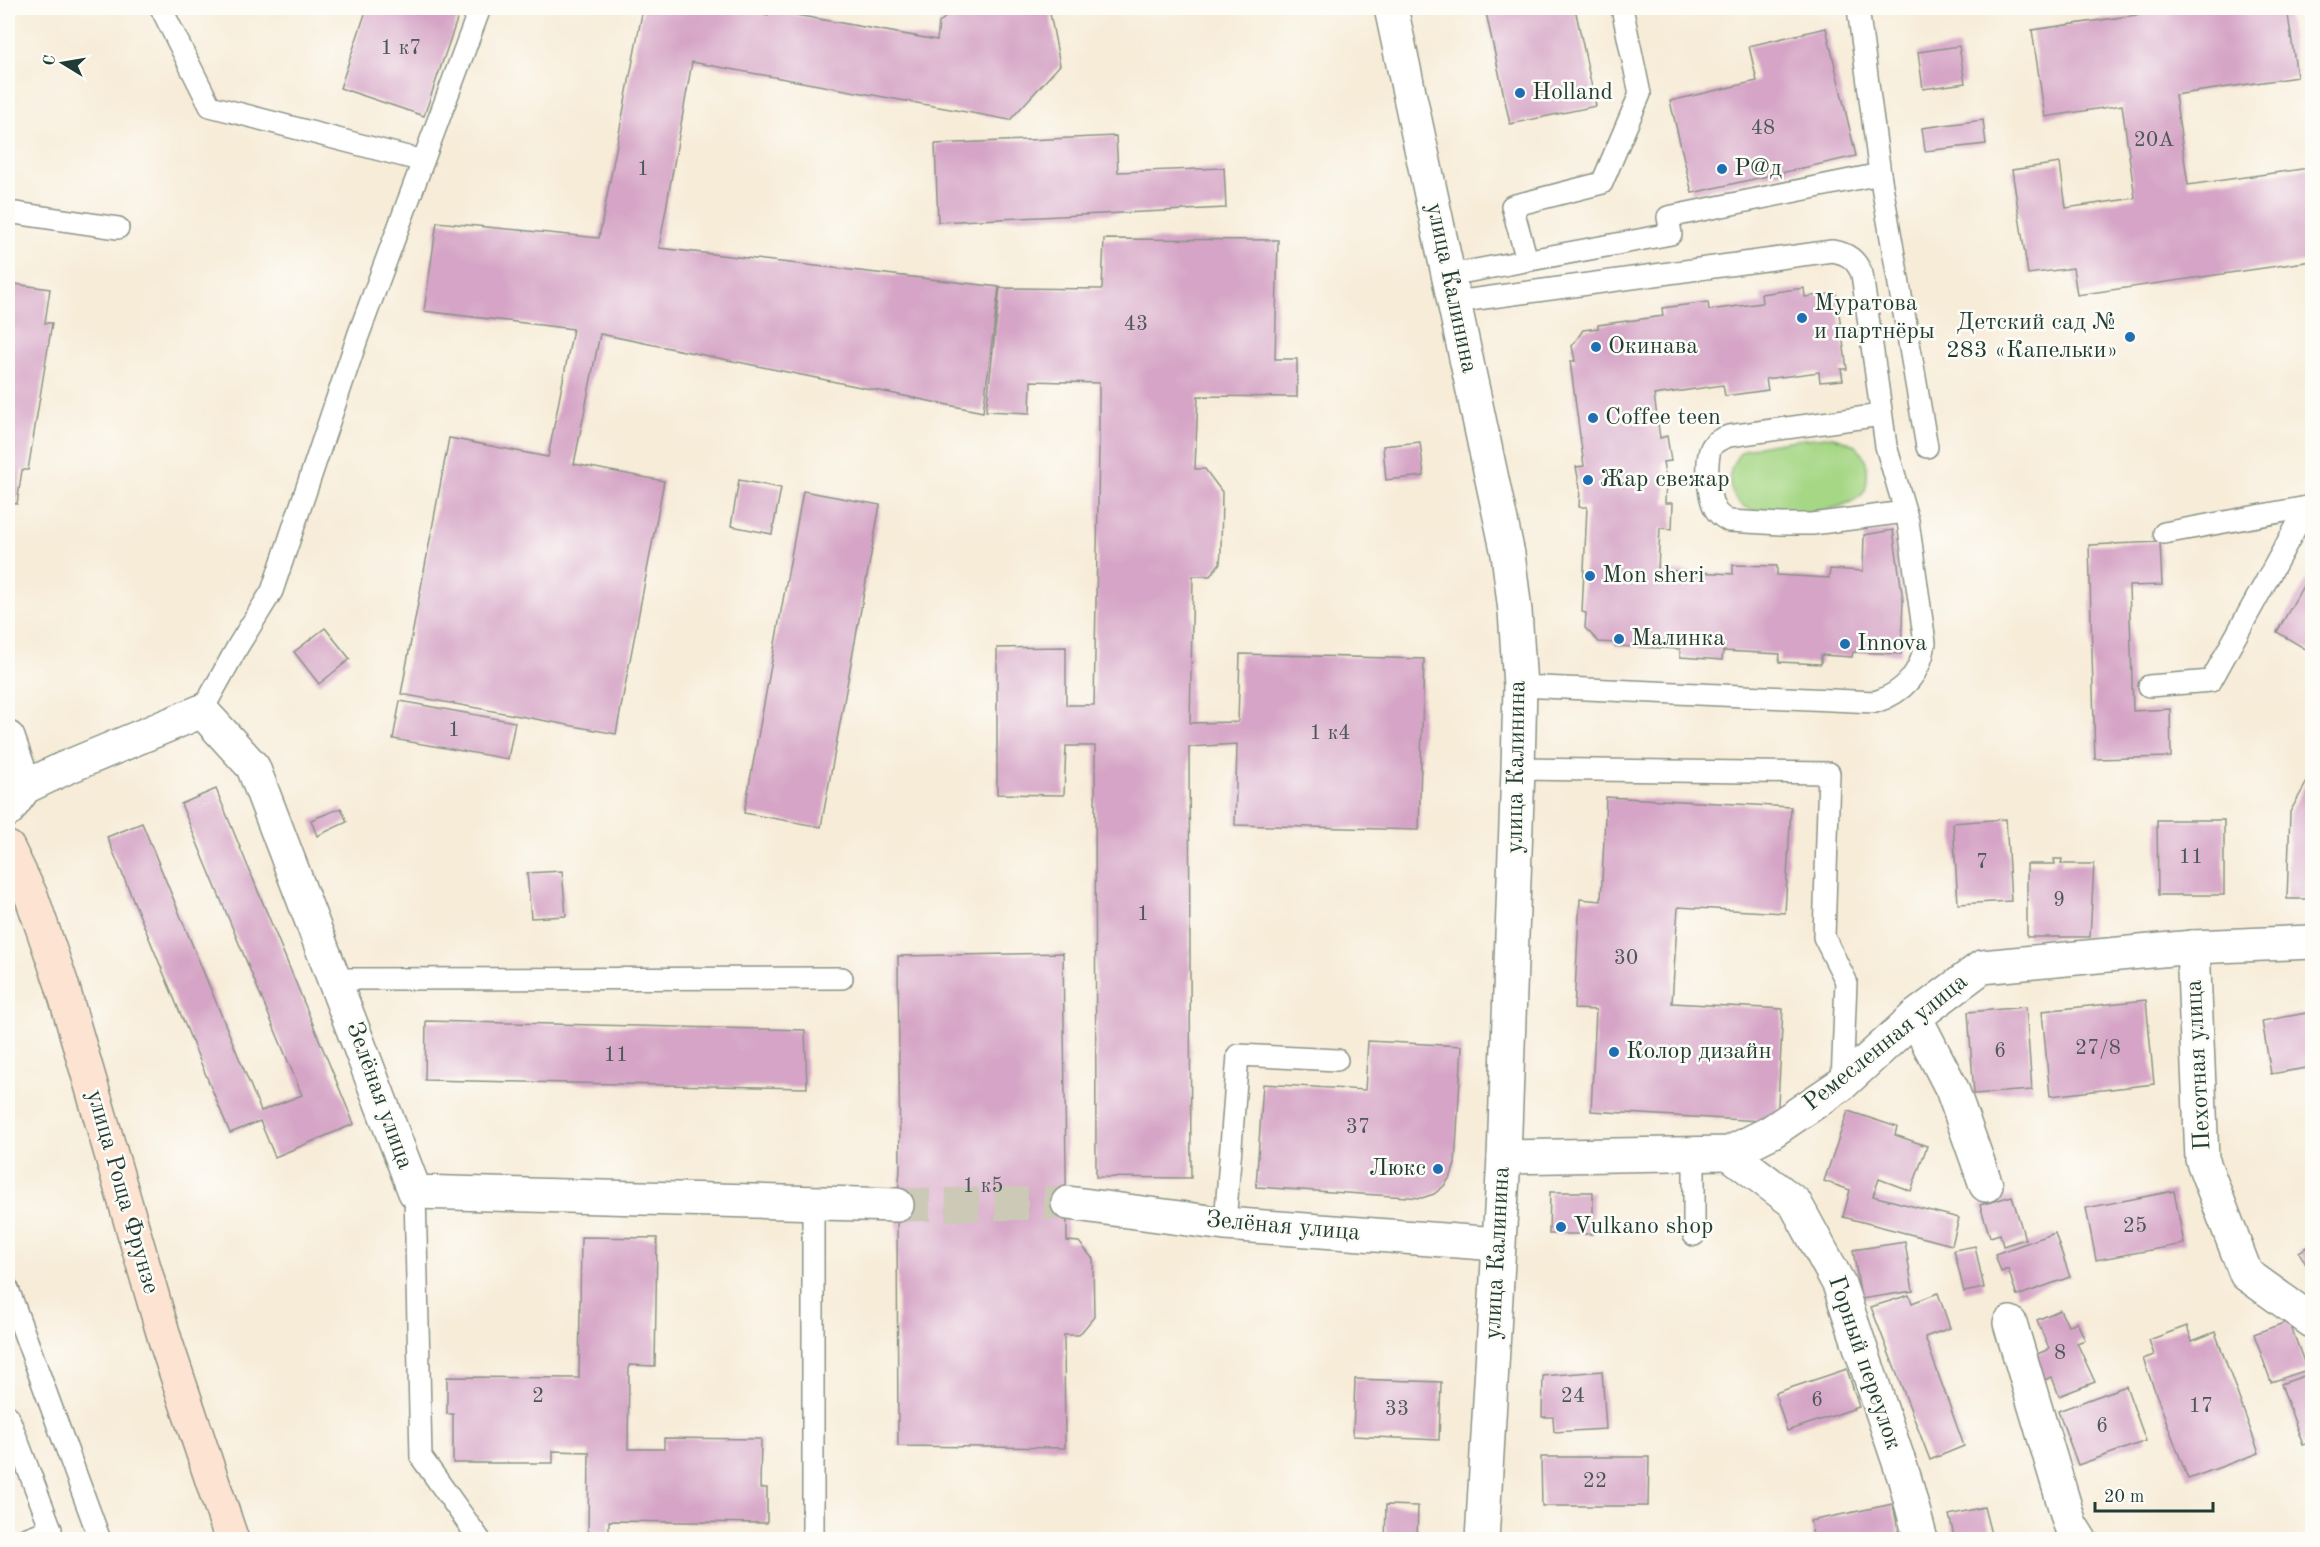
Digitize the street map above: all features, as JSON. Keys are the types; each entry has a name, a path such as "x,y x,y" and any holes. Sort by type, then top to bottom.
{"main road":[{"name":"улица Роща Фрунзе","path":"8,848 32,898 62,985 166,1343 232,1539"}],"street":[{"name":"улица Калинина","path":"1391,8 1508,554 1515,611 1520,686 1504,1157 1482,1539"},
{"path":"8,738 16,798 65,768 202,711"},
{"name":"Зелёная улица","path":"202,711 253,767 336,979 415,1192 897,1205"},
{"name":"Ремесленная улица","path":"1504,1157 1729,1153 1771,1132 1842,1084 1915,1017 1982,968 2193,947 2313,942"},
{"name":"Пехотная улица","path":"2193,947 2202,1159 2246,1274 2313,1321"},
{"path":"1915,1017 1952,1089 1986,1185"},
{"name":"Горный переулок","path":"1729,1153 1795,1203 1839,1284 1905,1480 1921,1539"},
{"name":"Зелёная улица","path":"1068,1203 1225,1224 1498,1244"},
{"path":"2010,1323 2070,1524 2080,1539"}],"lane":[{"path":"161,8 210,106 423,161"},
{"path":"202,711 272,591 354,347 480,8"},
{"path":"1527,260 1512,206 1602,183 1640,94 1622,8"},
{"path":"1858,8 1880,174 1927,447"},
{"path":"1452,289 1527,260 1671,234 1668,217 1880,174"},
{"path":"8,212 118,228"},
{"path":"1452,289 1832,251 1850,256 1858,264 1862,274 1888,458 1905,512 1925,643 1923,658 1915,675 1904,687 1887,698 1875,702 1520,686"},
{"path":"1881,415 1719,439 1713,444 1707,459 1713,506 1729,521 1781,525 1820,524 1905,512"},
{"path":"2164,533 2310,507"},
{"path":"2149,686 2211,681 2310,507"},
{"path":"1518,769 1829,773 1824,937 1846,981 1842,1084"},
{"path":"336,979 842,978"},
{"path":"1225,1224 1238,1055 1337,1060"},
{"path":"1694,1154 1694,1235"},
{"path":"415,1192 422,1457 480,1539"},
{"path":"813,1202 813,1539"},
{"path":"8,1289 100,1539"},
{"path":"8,1416 51,1529 22,1539"}],"green space":[{"path":"1833,437 1844,440 1859,449 1866,463 1865,491 1855,499 1841,506 1824,510 1786,514 1753,510 1742,505 1734,496 1730,484 1732,466 1742,452 1771,444"}],"building":[{"path":"367,8 461,8 424,116 340,88"},
{"path":"643,8 727,8 768,15 768,10 937,40 939,23 955,8 1049,8 1060,65 1010,120 692,62 659,248 999,287 983,412 600,334 574,464 664,481 616,734 401,694 449,438 548,457 573,329 424,311 437,222 599,238"},
{"path":"1485,8 1575,8 1596,106 1510,124"},
{"path":"2185,8 2287,8 2297,77 2175,95 2188,185 2309,168 2312,190 2312,261 2077,295 2073,268 2028,274 2012,170 2060,163 2066,208 2135,198 2122,105 2045,117 2032,30"},
{"path":"1826,28 1856,156 1692,193 1670,101 1757,81 1749,46"},
{"path":"1959,46 1965,83 1923,89 1918,52"},
{"path":"1983,120 1986,144 1925,151 1922,128"},
{"path":"1116,136 1118,172 1224,168 1226,208 938,222 935,144"},
{"path":"1104,239 1278,240 1275,359 1297,359 1297,397 1198,396 1195,469 1205,469 1222,492 1221,550 1220,563 1210,576 1193,576 1190,723 1238,722 1240,654 1424,659 1419,830 1235,825 1237,744 1189,747 1191,1178 1096,1177 1095,746 1066,746 1064,795 997,794 997,648 1066,647 1066,705 1094,705 1099,449 1099,383 1031,381 1030,413 986,411 1000,288 1102,289"},
{"path":"8,283 50,289 45,323 52,323 28,470 22,470 17,504 10,502 9,507"},
{"path":"1804,288 1805,297 1836,293 1847,369 1841,369 1843,380 1820,382 1819,372 1766,379 1768,390 1725,396 1723,385 1654,395 1660,438 1667,436 1671,461 1663,462 1666,480 1665,503 1673,503 1672,529 1660,528 1658,570 1733,574 1733,565 1777,566 1777,575 1829,578 1830,569 1863,571 1864,535 1893,530 1903,600 1901,654 1853,652 1852,657 1821,655 1821,664 1779,662 1780,654 1723,651 1722,660 1680,657 1680,649 1615,646 1615,643 1599,642 1585,628 1586,613 1582,612 1587,507 1579,507 1580,488 1576,467 1584,466 1570,361 1575,361 1572,346 1583,330 1598,328 1598,325 1663,316 1662,308 1708,302 1709,310 1762,303 1761,294"},
{"path":"1420,442 1424,476 1386,480 1383,446"},
{"path":"739,480 781,488 772,534 731,526"},
{"path":"803,491 880,505 821,827 744,813"},
{"path":"2160,542 2162,585 2129,586 2133,711 2170,709 2171,757 2095,759 2089,545"},
{"path":"2312,570 2312,653 2277,632"},
{"path":"325,628 350,659 319,684 294,652"},
{"path":"400,701 515,722 508,759 393,739"},
{"path":"2312,773 2312,899 2287,899 2290,812"},
{"path":"216,789 354,1124 275,1157 260,1121 230,1133 107,837 142,823 261,1111 302,1095 181,804"},
{"path":"1606,797 1791,807 1785,913 1678,907 1672,1003 1783,1009 1777,1122 1591,1111 1596,1010 1574,1009 1580,899 1601,901"},
{"path":"341,808 347,822 317,836 311,820"},
{"path":"2006,819 2011,901 1958,904 1953,823"},
{"path":"2157,820 2224,820 2224,895 2158,895"},
{"path":"2054,859 2062,859 2061,864 2094,864 2090,937 2027,937 2027,864 2055,864"},
{"path":"562,871 566,916 531,918 527,873"},
{"path":"1063,953 1067,1241 1079,1242 1093,1259 1094,1317 1079,1335 1064,1335 1065,1448 898,1446 897,1205 900,1170 898,956"},
{"path":"2146,1000 2154,1084 2050,1096 2042,1011"},
{"path":"2026,1007 2032,1090 1974,1094 1968,1012"},
{"path":"2312,1012 2312,1067 2271,1074 2262,1021"},
{"path":"426,1021 805,1030 807,1088 425,1080"},
{"path":"1368,1041 1462,1046 1455,1164 1444,1186 1434,1194 1422,1198 1256,1187 1263,1084 1365,1090"},
{"path":"1848,1111 1897,1127 1895,1135 1927,1146 1911,1191 1879,1179 1873,1196 1959,1218 1952,1245 1843,1217 1850,1190 1824,1181"},
{"path":"2174,1191 2184,1244 2096,1260 2086,1208"},
{"path":"1550,1192 1593,1192 1593,1234 1549,1234"},
{"path":"2012,1196 2025,1239 2003,1246 2000,1234 1990,1237 1980,1205"},
{"path":"2055,1233 2070,1277 2017,1296 2008,1269 2001,1272 1995,1254"},
{"path":"581,1237 657,1238 655,1366 629,1365 628,1449 664,1449 664,1438 761,1439 760,1488 767,1488 767,1523 609,1521 609,1532 588,1532 589,1452 553,1451 553,1463 453,1463 453,1414 447,1414 447,1377 579,1378"},
{"path":"1905,1242 1913,1291 1861,1299 1853,1250"},
{"path":"2312,1244 2312,1275 2299,1252"},
{"path":"1975,1246 1984,1288 1964,1292 1954,1250"},
{"path":"1938,1293 1950,1328 1925,1337 1964,1446 1930,1460 1871,1307 1909,1295 1912,1303"},
{"path":"2060,1310 2068,1326 2077,1322 2085,1340 2077,1343 2095,1382 2059,1396 2052,1377 2039,1382 2028,1358 2049,1349 2037,1320"},
{"path":"2289,1321 2307,1370 2271,1382 2254,1334"},
{"path":"2187,1326 2192,1341 2215,1332 2259,1453 2188,1479 2143,1359 2154,1355 2149,1340"},
{"path":"1847,1369 1859,1407 1787,1431 1775,1393"},
{"path":"1602,1371 1606,1429 1554,1432 1553,1417 1542,1417 1543,1376"},
{"path":"2312,1373 2312,1442 2303,1445 2281,1384"},
{"path":"1355,1379 1441,1382 1439,1440 1353,1436"},
{"path":"2126,1386 2146,1441 2078,1465 2058,1411"},
{"path":"1541,1457 1649,1457 1648,1506 1542,1506"},
{"path":"1893,1504 1900,1540 1814,1540 1810,1521"},
{"path":"1386,1505 1418,1506 1417,1540 1385,1540"},
{"path":"1984,1507 1992,1538 1955,1540 1949,1515"}],"tunnel":[{"path":"897,1205 1068,1203"}],"place":[{"name":"Holland","path":"1520,93"},
{"name":"Р@д","path":"1722,169"},
{"name":"Муратова и партнёры","path":"1802,318"},
{"name":"Детский сад № 283 «Капельки»","path":"2130,337"},
{"name":"Окинава","path":"1596,347"},
{"name":"Coffee teen","path":"1593,418"},
{"name":"Жар свежар","path":"1588,480"},
{"name":"Mon sheri","path":"1590,576"},
{"name":"Малинка","path":"1619,639"},
{"name":"Innova","path":"1845,644"},
{"name":"Колор дизайн","path":"1614,1052"},
{"name":"Люкс","path":"1438,1169"},
{"name":"Vulkano shop","path":"1561,1227"}]}
